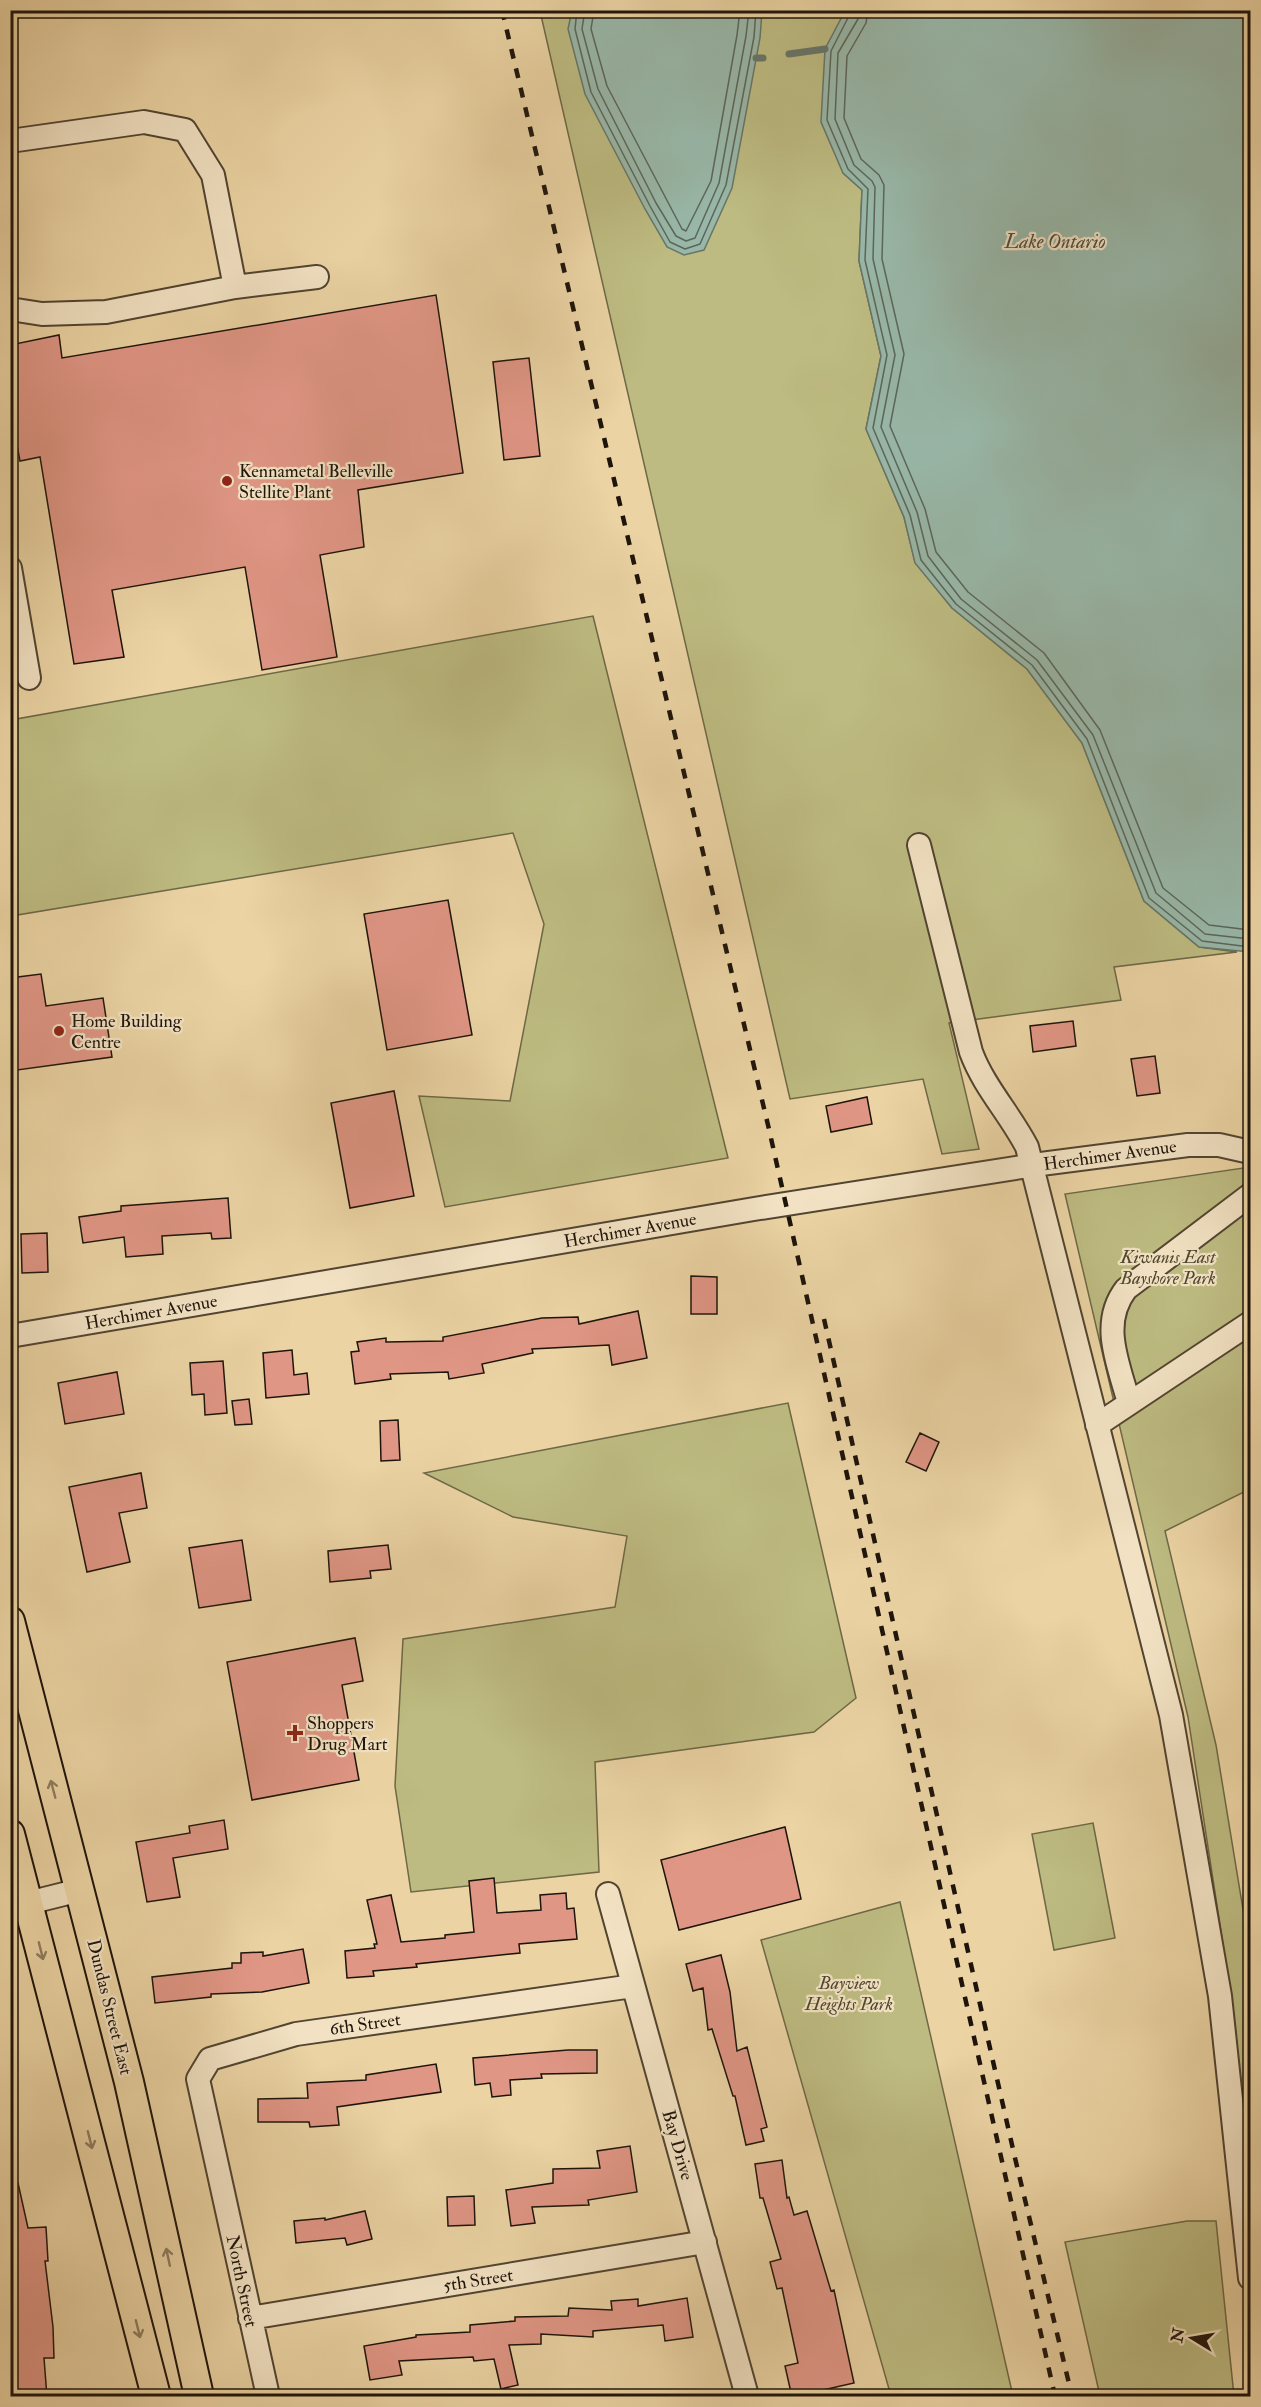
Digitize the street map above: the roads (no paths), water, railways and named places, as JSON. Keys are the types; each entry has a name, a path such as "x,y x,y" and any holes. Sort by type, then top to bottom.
{"main road":[{"name":"Dundas Street East","path":"10,1621 17,1673 80,1890 129,2082 199,2397"},
{"path":"10,1834 156,2397"}],"street":[{"path":"10,141 144,122 185,130 213,175 236,287"},
{"path":"10,309 42,314 106,312 236,287 317,276"},
{"path":"10,568 29,678"},
{"path":"919,845 970,1052 984,1083 1017,1128 1027,1147 1173,1726 1220,1996 1251,2278"},
{"name":"Herchimer Avenue","path":"10,1336 754,1209 1031,1166 1188,1145 1219,1145 1249,1151"},
{"path":"1129,1403 1112,1334 1111,1317 1116,1302 1126,1289 1251,1195"},
{"path":"1097,1425 1251,1323"},
{"path":"28,1903 80,1890"},
{"name":"Bay Drive","path":"608,1894 747,2397"},
{"name":"6th Street","path":"217,2166 198,2079 210,2059 296,2034 633,1986"},
{"name":"North Street","path":"217,2166 268,2397"},
{"name":"5th Street","path":"250,2318 705,2242"}],"water":[{"path":"572,10 762,11 760,38 732,188 704,250 684,255 667,247 645,209 585,94 568,29"},
{"name":"Lake Ontario","path":"845,11 1250,11 1250,952 1199,947 1144,901 1082,743 1027,669 952,608 915,563 904,517 866,429 881,356 859,261 862,190 843,173 821,122 825,49"}],"waterway":[{"path":"789,54 825,49"},
{"path":"756,58 763,58"}],"railway":[{"path":"502,10 768,1125 1055,2396"},
{"path":"824,1319 1015,2158 1072,2396"}],"place":[{"name":"Kennametal Belleville Stellite Plant","path":"227,481"},
{"name":"Home Building Centre","path":"59,1031"},
{"name":"Shoppers Drug Mart","path":"295,1733"}],"park label":[{"name":"Kiwanis East Bayshore Park","path":"1168,1267"},
{"name":"Bayview Heights Park","path":"849,1993"}]}
